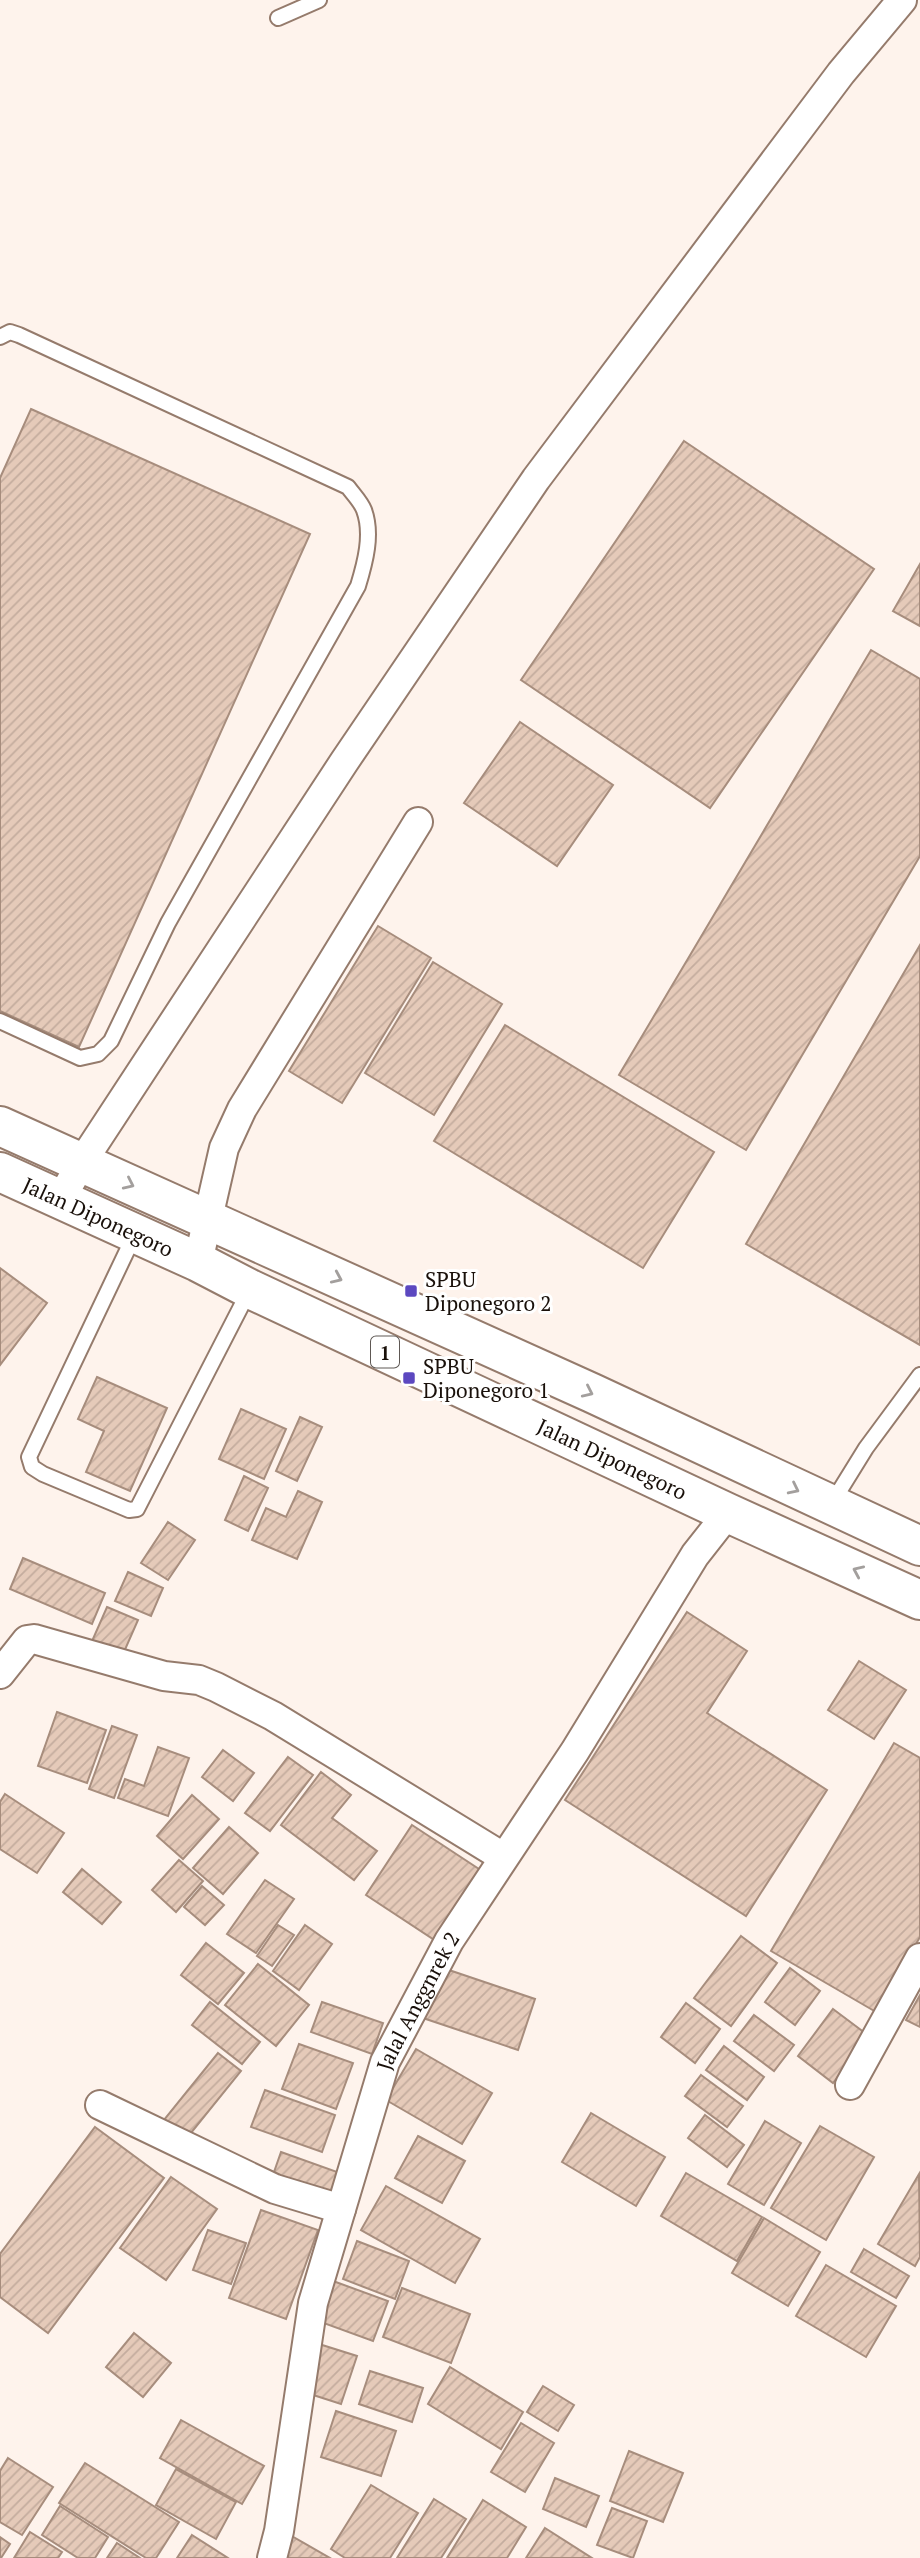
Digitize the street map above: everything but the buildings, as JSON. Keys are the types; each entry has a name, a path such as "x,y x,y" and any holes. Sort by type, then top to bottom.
{"highway":[{"name":"Jalan Diponegoro","path":"0,1126 592,1393 920,1546"},
{"name":"Jalan Diponegoro","path":"0,1172 198,1262 250,1289 728,1513 920,1600"}],"street":[{"path":"60,1200 82,1162 344,762 536,479 841,73 902,0"},
{"path":"198,1262 225,1148 242,1109 418,822"},
{"name":"Jalal Anggnrek 2","path":"272,2558 279,2531 313,2303 385,2062 449,1941 575,1751 695,1555 728,1513"},
{"path":"0,1674 27,1640 34,1639 164,1676 208,1684 273,1716 503,1857"},
{"path":"850,2085 920,1958"},
{"path":"100,2105 275,2189 341,2209"}],"lane":[{"path":"278,18 319,0"},
{"path":"0,337 10,332 19,335 348,487 364,509 367,532 366,559 358,586 168,923 111,1041 98,1054 80,1058 0,1021"},
{"path":"134,1235 29,1457 32,1467 43,1474 129,1510 137,1509 250,1289"},
{"path":"831,1506 866,1448 920,1375"}],"place":[{"name":"SPBU Diponegoro 2","path":"411,1291"},
{"name":"SPBU Diponegoro 1","path":"409,1378"}]}
